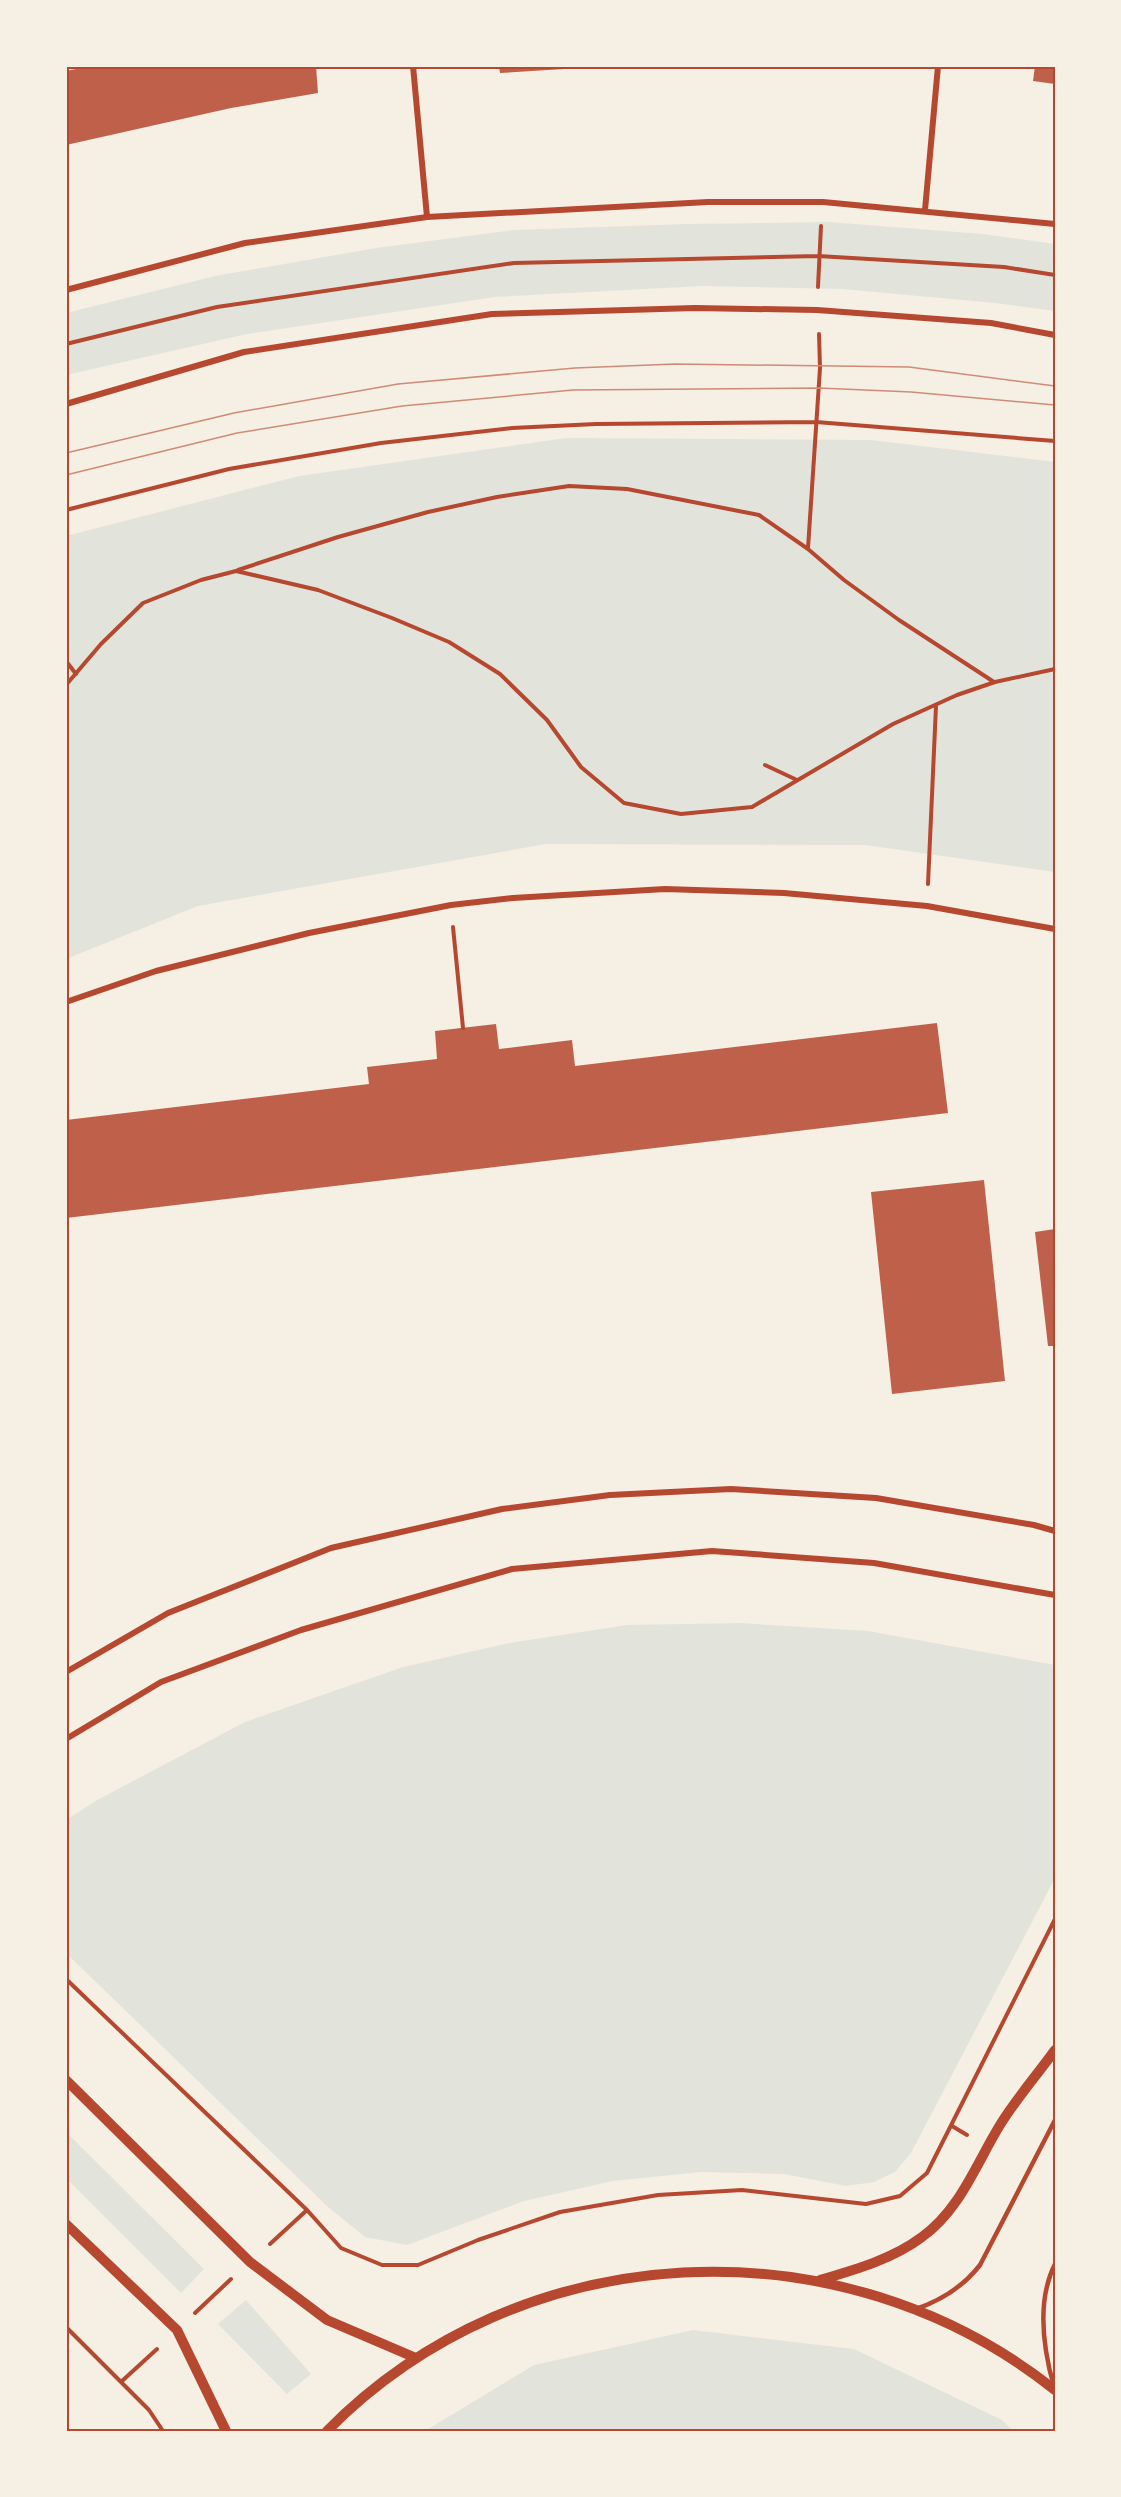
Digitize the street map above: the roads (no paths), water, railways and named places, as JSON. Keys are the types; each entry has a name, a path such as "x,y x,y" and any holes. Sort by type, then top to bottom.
{"street":[{"path":"413,66 427,217"},
{"path":"925,210 939,66"},
{"path":"66,290 245,243 427,217 708,202 823,202 1055,224"},
{"path":"66,404 244,352 492,314 695,308 818,310 991,323 1055,335"},
{"path":"66,1002 156,971 309,933 451,905 513,898 665,889 784,893 927,906 1055,929"},
{"path":"66,1672 168,1613 331,1548 502,1509 610,1495 731,1489 876,1498 1034,1525 1055,1531"},
{"path":"66,1739 161,1682 301,1630 512,1569 712,1551 874,1563 1055,1595"},
{"path":"819,2281 859,2268 893,2253 921,2238 941,2221 965,2188 1011,2108 1055,2050"},
{"path":"66,2080 250,2262 327,2320 416,2358"},
{"path":"66,2224 177,2330 226,2431"},
{"path":"327,2431 349,2408 416,2358 484,2321 536,2300 600,2282 666,2272 732,2271 819,2281 869,2293 937,2317 993,2345 1055,2389"}],"lane":[{"path":"915,2309 935,2302 955,2291 975,2271 1055,2120"},
{"path":"1055,2264 1046,2293 1043,2320 1044,2345 1055,2389"}],"tram line":[{"path":"66,453 234,413 398,384 575,368 675,364 909,367 1055,386"},
{"path":"66,475 237,433 402,406 573,390 819,388 911,392 1055,405"}]}
